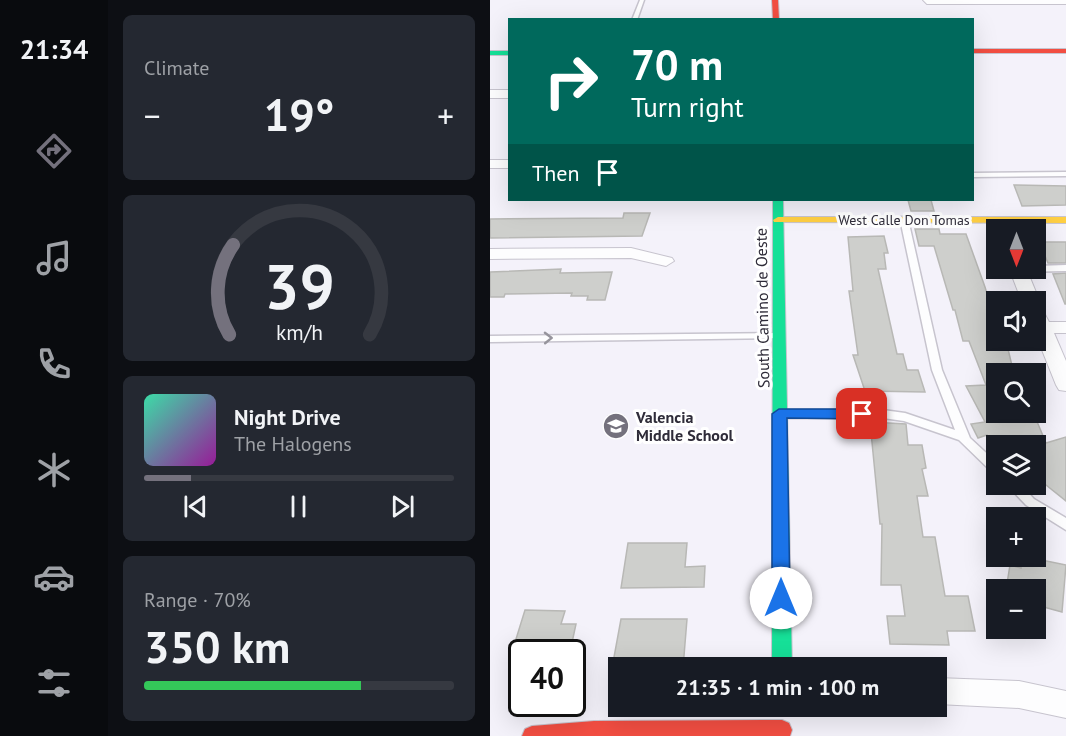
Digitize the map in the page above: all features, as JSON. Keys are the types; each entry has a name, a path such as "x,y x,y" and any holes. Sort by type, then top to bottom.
{"street":[{"path":"775,0 776,18"},
{"path":"927,4 1066,1"},
{"path":"974,51 1066,51"},
{"path":"490,53 508,53"},
{"path":"490,94 508,94"},
{"path":"490,164 508,164"},
{"name":"South Camino de Oeste","path":"778,201 782,657"},
{"name":"West Calle Don Tomas","path":"778,220 904,219 986,224"},
{"name":"West Calle Don Tomas","path":"1046,221 1066,219"},
{"path":"490,254 631,253 666,261"},
{"path":"1046,322 1066,327"},
{"path":"1046,337 1066,385"},
{"path":"947,691 986,692 1055,701 1066,705"},
{"path":"532,736 594,731 782,727"}],"lane":[{"path":"635,18 642,0"},
{"path":"974,175 1066,174"},
{"path":"904,219 937,370 964,437 986,459"},
{"path":"1046,268 1066,268"},
{"path":"490,339 779,336"},
{"path":"779,414 894,415 964,437"},
{"path":"1023,495 1066,525"}],"building":[{"path":"1014,185 1066,186 1066,205 1022,206"},
{"path":"908,201 931,201 934,211 911,211"},
{"path":"624,213 650,213 642,236 490,238 490,219 623,218"},
{"path":"915,229 939,229 940,234 966,234 986,291 986,351 1008,351 1011,363 986,363 986,385 969,341 963,341 934,246 919,246"},
{"path":"884,236 888,253 884,253 886,269 878,269 897,354 903,354 907,370 918,370 925,392 865,391 853,355 858,355 849,291 853,291 848,237"},
{"path":"1046,242 1066,242 1066,263 1048,263"},
{"path":"561,269 560,273 612,272 605,300 587,300 588,296 571,296 572,293 505,294 504,297 490,297 490,272"},
{"path":"1066,273 1066,304 1065,304 1053,274"},
{"path":"986,385 986,423 1038,423 1043,435 986,435 978,438 971,424 985,422 966,386"},
{"path":"870,422 906,424 908,445 922,445 926,468 922,469 928,496 917,496 923,537 935,537 945,596 968,596 975,631 947,631 949,645 890,644 887,616 905,616 901,585 881,585 882,524 880,524"},
{"path":"1066,437 1066,501 1046,485 1046,443"},
{"path":"628,543 687,543 685,567 705,566 704,587 621,588"},
{"path":"1046,561 1066,565 1062,612 1046,608 1046,579 1008,579 1010,567 1046,567"},
{"path":"525,610 565,611 561,624 576,624 573,639 516,639"},
{"path":"621,619 687,619 684,657 614,657"}],"traffic: fast":[{"path":"490,53 508,53"},
{"path":"778,201 782,657"}],"traffic: slow":[{"path":"778,220 1066,220"}],"traffic: jam":[{"path":"775,0 776,18"},
{"path":"974,51 1066,51"},
{"path":"532,736 594,731 782,730"}],"place":[{"name":"Valencia Middle School","path":"616,426"}],"route":[{"path":"781,598 779,414 862,414"}]}
